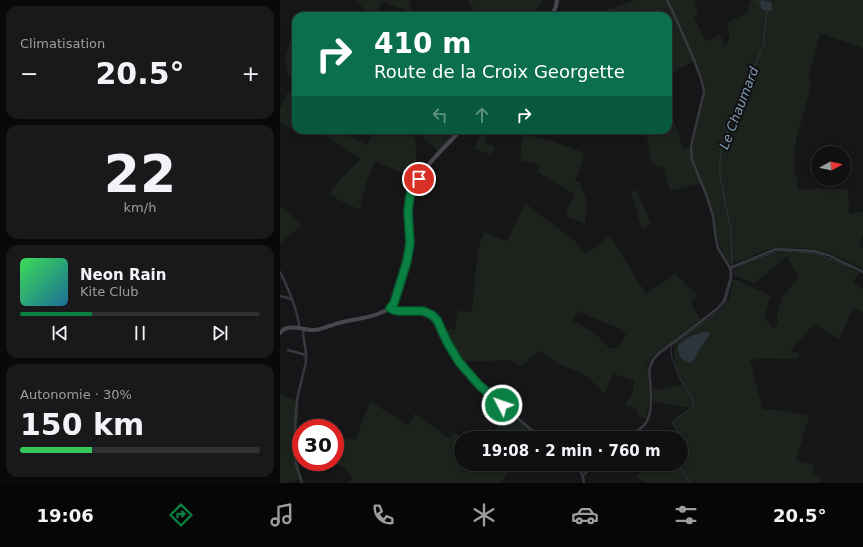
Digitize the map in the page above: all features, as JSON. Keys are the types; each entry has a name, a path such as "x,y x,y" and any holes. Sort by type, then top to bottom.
{"street":[{"path":"554,12 557,0"},
{"path":"637,431 646,423 650,411 652,399 650,367 652,362 658,354 717,310 724,301 731,277 730,268 717,243 713,216 706,194 692,160 691,146 704,88 700,74 682,30 667,0"},
{"path":"280,333 285,328 289,327 309,330 324,328 338,323 378,314 390,308 394,303 407,261 410,243 408,205 412,189 425,168 457,134"},
{"path":"730,268 776,249 813,251 821,253 863,272"},
{"path":"280,272 284,278 292,299 303,334 306,355 306,362 297,399 294,443 296,464 302,483"},
{"path":"280,296 292,299"},
{"path":"390,308 398,311 423,311 432,315 437,320 447,342 459,362 479,385 533,431"},
{"path":"288,350 306,355"},
{"path":"580,471 583,476 584,483"},
{"path":"583,476 588,471"}],"shaded area":[{"path":"355,0 409,0 411,10 410,12 382,1 377,12 367,12"},
{"path":"467,0 542,0 539,7 530,12 474,12"},
{"path":"635,0 695,0 698,14 694,17 704,38 706,41 720,35 725,48 729,39 727,23 748,12 747,7 750,4 749,0 863,0 863,48 820,33 808,78 812,83 796,140 794,175 797,177 797,189 848,189 849,213 863,212 863,234 859,247 863,248 863,269 827,252 815,249 798,248 769,249 744,260 728,263 718,241 713,210 703,183 670,191 663,167 657,166 651,162 647,137 635,134 672,134 672,118 678,131 682,148 692,149 705,84 696,61 680,68 672,74 672,12 600,12"},
{"path":"761,0 771,2 772,10 767,11 761,9"},
{"path":"292,34 292,76 288,75 285,58"},
{"path":"292,93 292,130 280,123 280,108 285,100 286,94"},
{"path":"323,134 347,134 367,145 373,134 414,134 416,159 413,176 409,176 375,161 366,184 360,210 329,195 348,171 361,159"},
{"path":"420,134 454,134 438,151"},
{"path":"481,134 487,134 484,142 495,147 491,155 474,148"},
{"path":"523,134 585,153 575,181 580,183 587,202 585,224 568,217 566,214 574,194 538,172 540,165 520,160"},
{"path":"636,190 651,223 642,229 631,192"},
{"path":"525,203 576,242 586,254 608,237 614,242 646,294 675,274 698,296 690,302 701,319 653,356 648,364 643,364 648,367 649,396 646,419 637,415 639,412 631,406 628,407 626,405 633,391 634,382 631,379 613,374 604,394 589,378 579,372 559,364 539,351 521,366 511,360 462,362 450,345 444,331 455,329 457,311 472,312 477,252 484,233 507,241","holes":["579,311 616,327 626,334 618,348 610,349 597,335 572,320"]},
{"path":"280,206 302,225 281,243 280,242"},
{"path":"776,253 812,253 823,256 859,272 853,283 863,289 863,312 854,307 839,339 814,324 791,350 800,355 796,359 767,358 750,360 763,410 786,411 809,416 796,460 814,465 812,474 821,477 819,483 646,483 637,477 642,471 688,471 688,431 678,431 673,422 693,408 653,402 652,390 676,386 683,383 677,369 675,359 674,353 676,343 724,309 729,299 734,279 771,296 766,309 766,317 767,321 774,328 778,324 777,316 781,298 798,278 787,256 754,284 734,275 735,268"},
{"path":"707,331 710,334 697,353 695,359 690,363 682,359 678,351 678,345 691,336"},
{"path":"280,393 295,401 295,408 299,407 298,419 292,419 292,471 300,471 302,478 291,482 280,483"},
{"path":"370,402 409,426 415,413 449,439 454,433 454,471 510,471 501,483 349,483 352,478 344,468 344,437 355,440"},
{"path":"508,412 531,431 494,431"}],"waterway":[{"path":"755,0 761,4"},
{"name":"Le Chaumard","path":"732,265 731,231 720,176 720,160 727,130 764,44 767,11"},
{"path":"738,266 778,251 815,253 850,267"},
{"name":"Le Chaumard","path":"732,276 733,268"},
{"name":"Le Chaumard","path":"678,431 673,422 694,406 691,396 684,385 672,359 671,346 721,310 725,304 732,279"},
{"name":"Le Chaumard","path":"682,471 690,483"}],"route":[{"path":"419,179 412,189 408,205 410,243 407,261 394,303 390,308 398,311 423,311 432,315 437,320 447,342 459,362 479,385 502,405"}]}
